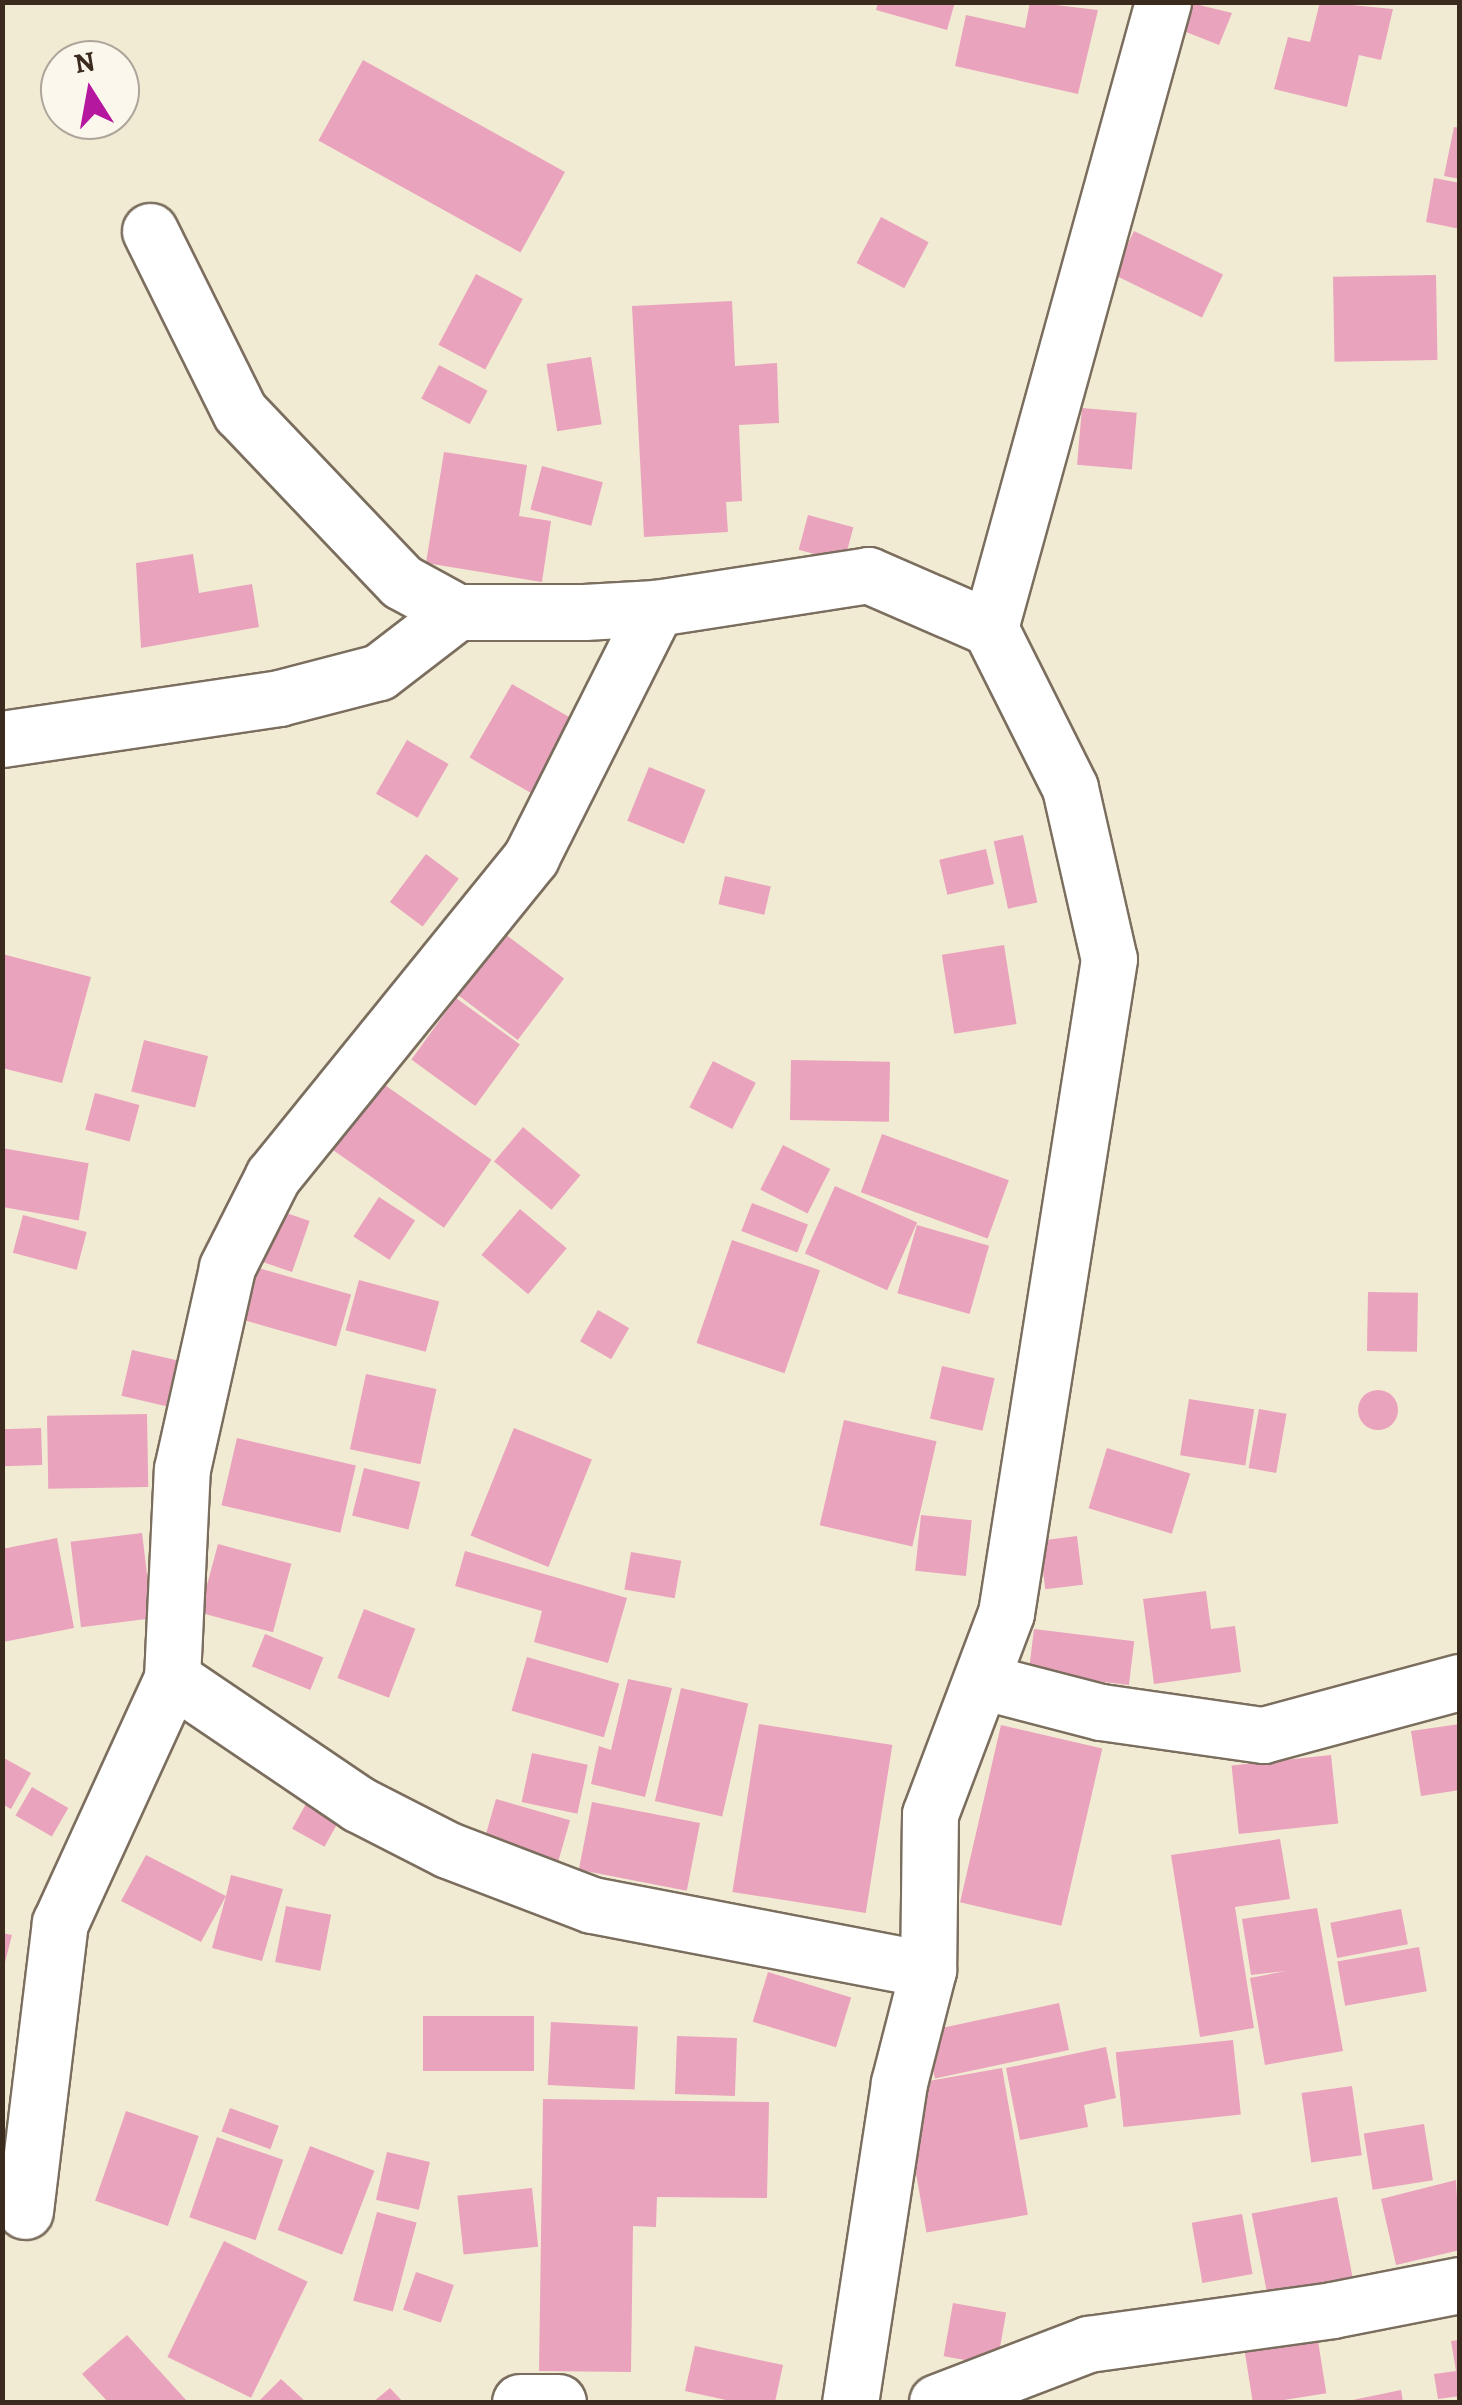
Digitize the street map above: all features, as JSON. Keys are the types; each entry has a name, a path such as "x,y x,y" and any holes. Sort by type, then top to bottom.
{"street":[{"path":"990,628 1163,2"},
{"path":"150,231 240,412 402,582 457,612 656,608 868,575 990,628 1070,788 1109,959 1006,1613 930,1814 928,1970 899,2083 850,2402"},
{"path":"24,2211 60,1924 172,1678 182,1469 227,1267 273,1176 530,857 656,608"},
{"path":"2,739 279,698 379,672 457,612"},
{"path":"172,1678 358,1804 448,1850 592,1905 928,1970"},
{"path":"981,1681 1101,1712 1263,1735 1459,1680"},
{"path":"937,2402 1088,2344 1332,2310 1460,2285"},
{"path":"520,2402 558,2402"}],"building":[{"path":"878,2 955,2 947,30 876,10"},
{"path":"1030,2 1098,10 1078,94 955,66 966,15 1025,28"},
{"path":"1187,2 1232,13 1219,45 1176,28"},
{"path":"1320,2 1393,9 1381,60 1359,55 1347,107 1274,89 1288,37 1310,42"},
{"path":"363,60 565,172 520,252 318,140"},
{"path":"1454,127 1460,128 1460,179 1444,176"},
{"path":"1434,178 1460,183 1460,229 1426,222"},
{"path":"881,217 929,242 904,288 857,263"},
{"path":"1134,231 1223,274 1202,318 1113,274"},
{"path":"476,274 523,299 485,370 438,345"},
{"path":"1436,275 1437,360 1334,362 1333,277"},
{"path":"732,301 735,366 777,363 779,423 739,425 742,501 726,502 728,532 644,537 632,306"},
{"path":"591,357 602,424 557,431 547,364"},
{"path":"439,365 488,391 470,424 421,399"},
{"path":"1082,408 1137,413 1132,470 1077,465"},
{"path":"444,452 527,465 519,516 551,521 542,582 426,563"},
{"path":"542,466 603,482 591,526 530,509"},
{"path":"808,515 853,527 844,562 799,550"},
{"path":"193,554 199,593 252,584 259,627 141,648 136,563"},
{"path":"512,684 583,725 541,799 470,758"},
{"path":"407,740 449,764 418,818 376,794"},
{"path":"649,767 706,790 684,844 627,821"},
{"path":"1023,835 1037,902 1008,909 994,841"},
{"path":"986,849 994,884 947,895 939,860"},
{"path":"426,854 459,879 423,927 390,902"},
{"path":"725,876 771,887 764,915 718,904"},
{"path":"493,925 564,979 518,1040 447,986"},
{"path":"1004,945 1017,1024 954,1034 942,955"},
{"path":"2,954 91,977 62,1083 2,1068"},
{"path":"456,998 520,1044 475,1106 411,1059"},
{"path":"144,1040 208,1056 195,1107 131,1091"},
{"path":"791,1060 890,1062 889,1122 790,1120"},
{"path":"713,1061 756,1083 732,1129 689,1107"},
{"path":"372,1076 492,1160 444,1228 324,1144"},
{"path":"95,1093 139,1105 130,1142 85,1130"},
{"path":"523,1127 580,1175 552,1210 494,1161"},
{"path":"882,1134 1009,1180 988,1238 861,1192"},
{"path":"783,1145 830,1169 808,1214 760,1190"},
{"path":"2,1148 89,1163 79,1220 2,1207"},
{"path":"835,1186 917,1223 887,1290 805,1254"},
{"path":"379,1197 415,1220 389,1260 353,1236"},
{"path":"752,1203 808,1225 797,1253 741,1231"},
{"path":"269,1207 310,1221 292,1272 251,1258"},
{"path":"520,1209 567,1248 528,1294 481,1255"},
{"path":"23,1215 87,1232 77,1270 13,1253"},
{"path":"917,1225 989,1246 970,1314 897,1293"},
{"path":"732,1240 820,1270 784,1373 697,1343"},
{"path":"255,1267 351,1295 336,1346 240,1319"},
{"path":"359,1280 439,1301 426,1352 346,1330"},
{"path":"1368,1292 1418,1293 1417,1352 1367,1351"},
{"path":"598,1310 629,1328 611,1359 580,1341"},
{"path":"132,1350 177,1360 166,1406 121,1396"},
{"path":"942,1366 995,1378 982,1431 930,1419"},
{"path":"366,1374 436,1389 420,1464 350,1449"},
{"path":"1378,1390 1392,1396 1398,1410 1392,1424 1378,1430 1364,1424 1358,1410 1364,1396"},
{"path":"1189,1399 1254,1409 1245,1466 1180,1455"},
{"path":"1259,1409 1287,1414 1276,1473 1249,1468"},
{"path":"147,1414 148,1487 48,1489 47,1416"},
{"path":"844,1420 937,1441 912,1547 820,1525"},
{"path":"41,1428 42,1465 3,1466 2,1429"},
{"path":"514,1428 592,1459 548,1567 471,1536"},
{"path":"237,1438 356,1465 340,1533 221,1505"},
{"path":"1107,1448 1190,1473 1172,1534 1089,1508"},
{"path":"364,1468 420,1482 408,1530 352,1516"},
{"path":"921,1515 972,1520 966,1576 915,1571"},
{"path":"142,1533 152,1618 81,1627 71,1542"},
{"path":"1077,1536 1083,1585 1045,1589 1039,1541"},
{"path":"57,1538 74,1628 3,1642 2,1549"},
{"path":"218,1544 291,1564 273,1632 200,1613"},
{"path":"465,1551 627,1598 608,1663 534,1642 542,1611 455,1586"},
{"path":"631,1552 681,1561 675,1598 624,1589"},
{"path":"1206,1591 1211,1629 1235,1626 1241,1672 1154,1684 1143,1599"},
{"path":"364,1609 415,1629 389,1698 337,1678"},
{"path":"1034,1629 1134,1641 1129,1685 1029,1673"},
{"path":"265,1634 323,1658 310,1690 252,1666"},
{"path":"527,1657 619,1683 604,1737 512,1711"},
{"path":"628,1679 672,1688 645,1797 591,1784 599,1746 611,1750"},
{"path":"681,1688 748,1704 722,1817 655,1801"},
{"path":"759,1724 892,1745 866,1913 732,1892"},
{"path":"1460,1724 1460,1790 1421,1796 1411,1731"},
{"path":"1001,1725 1102,1748 1061,1926 960,1902"},
{"path":"532,1753 588,1765 577,1814 522,1802"},
{"path":"1331,1755 1338,1824 1239,1834 1232,1765"},
{"path":"2,1757 31,1773 11,1809 2,1804"},
{"path":"32,1787 68,1808 52,1837 16,1816"},
{"path":"312,1793 344,1811 324,1847 292,1829"},
{"path":"496,1799 570,1820 558,1863 484,1842"},
{"path":"592,1802 700,1823 687,1891 579,1870"},
{"path":"1280,1839 1290,1899 1235,1907 1254,2028 1200,2037 1171,1855"},
{"path":"146,1855 226,1896 201,1942 121,1901"},
{"path":"231,1875 283,1889 262,1961 212,1948"},
{"path":"286,1906 331,1915 320,1971 275,1962"},
{"path":"1317,1908 1343,2051 1265,2065 1250,1978 1286,1971 1251,1975 1242,1919"},
{"path":"1401,1909 1408,1944 1337,1958 1330,1923"},
{"path":"2,1933 12,1935 4,1966 2,1966"},
{"path":"1419,1947 1427,1991 1345,2006 1337,1961"},
{"path":"768,1972 851,1997 836,2047 753,2022"},
{"path":"1059,2003 1069,2050 935,2078 925,2031"},
{"path":"423,2016 534,2016 534,2071 423,2071"},
{"path":"551,2022 638,2027 635,2089 548,2085"},
{"path":"677,2036 737,2038 735,2096 675,2094"},
{"path":"1233,2040 1241,2115 1123,2127 1116,2052"},
{"path":"1106,2047 1116,2098 1084,2105 1088,2127 1020,2140 1006,2068"},
{"path":"1002,2068 1028,2215 926,2233 901,2086"},
{"path":"1352,2086 1362,2155 1311,2162 1301,2093"},
{"path":"543,2099 769,2102 767,2198 657,2197 656,2227 633,2226 631,2372 539,2371"},
{"path":"230,2108 279,2126 270,2149 221,2131"},
{"path":"126,2111 199,2136 168,2226 95,2201"},
{"path":"1424,2124 1433,2180 1373,2190 1364,2134"},
{"path":"217,2137 283,2160 256,2240 189,2217"},
{"path":"310,2146 374,2171 342,2255 278,2230"},
{"path":"387,2152 430,2162 419,2210 376,2200"},
{"path":"1456,2180 1460,2250 1396,2265 1381,2199"},
{"path":"532,2188 538,2247 464,2255 457,2196"},
{"path":"1337,2197 1352,2277 1267,2293 1252,2214"},
{"path":"377,2212 417,2223 393,2311 353,2301"},
{"path":"1242,2214 1253,2274 1202,2283 1192,2223"},
{"path":"224,2241 308,2282 251,2398 167,2357"},
{"path":"416,2272 454,2285 441,2323 403,2310"},
{"path":"953,2303 1006,2312 997,2366 944,2356"},
{"path":"127,2335 186,2400 108,2402 82,2374"},
{"path":"1460,2340 1460,2396 1438,2399 1434,2374 1456,2371 1451,2341"},
{"path":"1318,2341 1326,2393 1253,2402 1245,2353"},
{"path":"695,2346 783,2365 775,2402 735,2402 685,2391"},
{"path":"281,2379 306,2402 258,2402"},
{"path":"390,2388 403,2402 373,2402"},
{"path":"1401,2390 1403,2402 1348,2402 1348,2401"}]}
